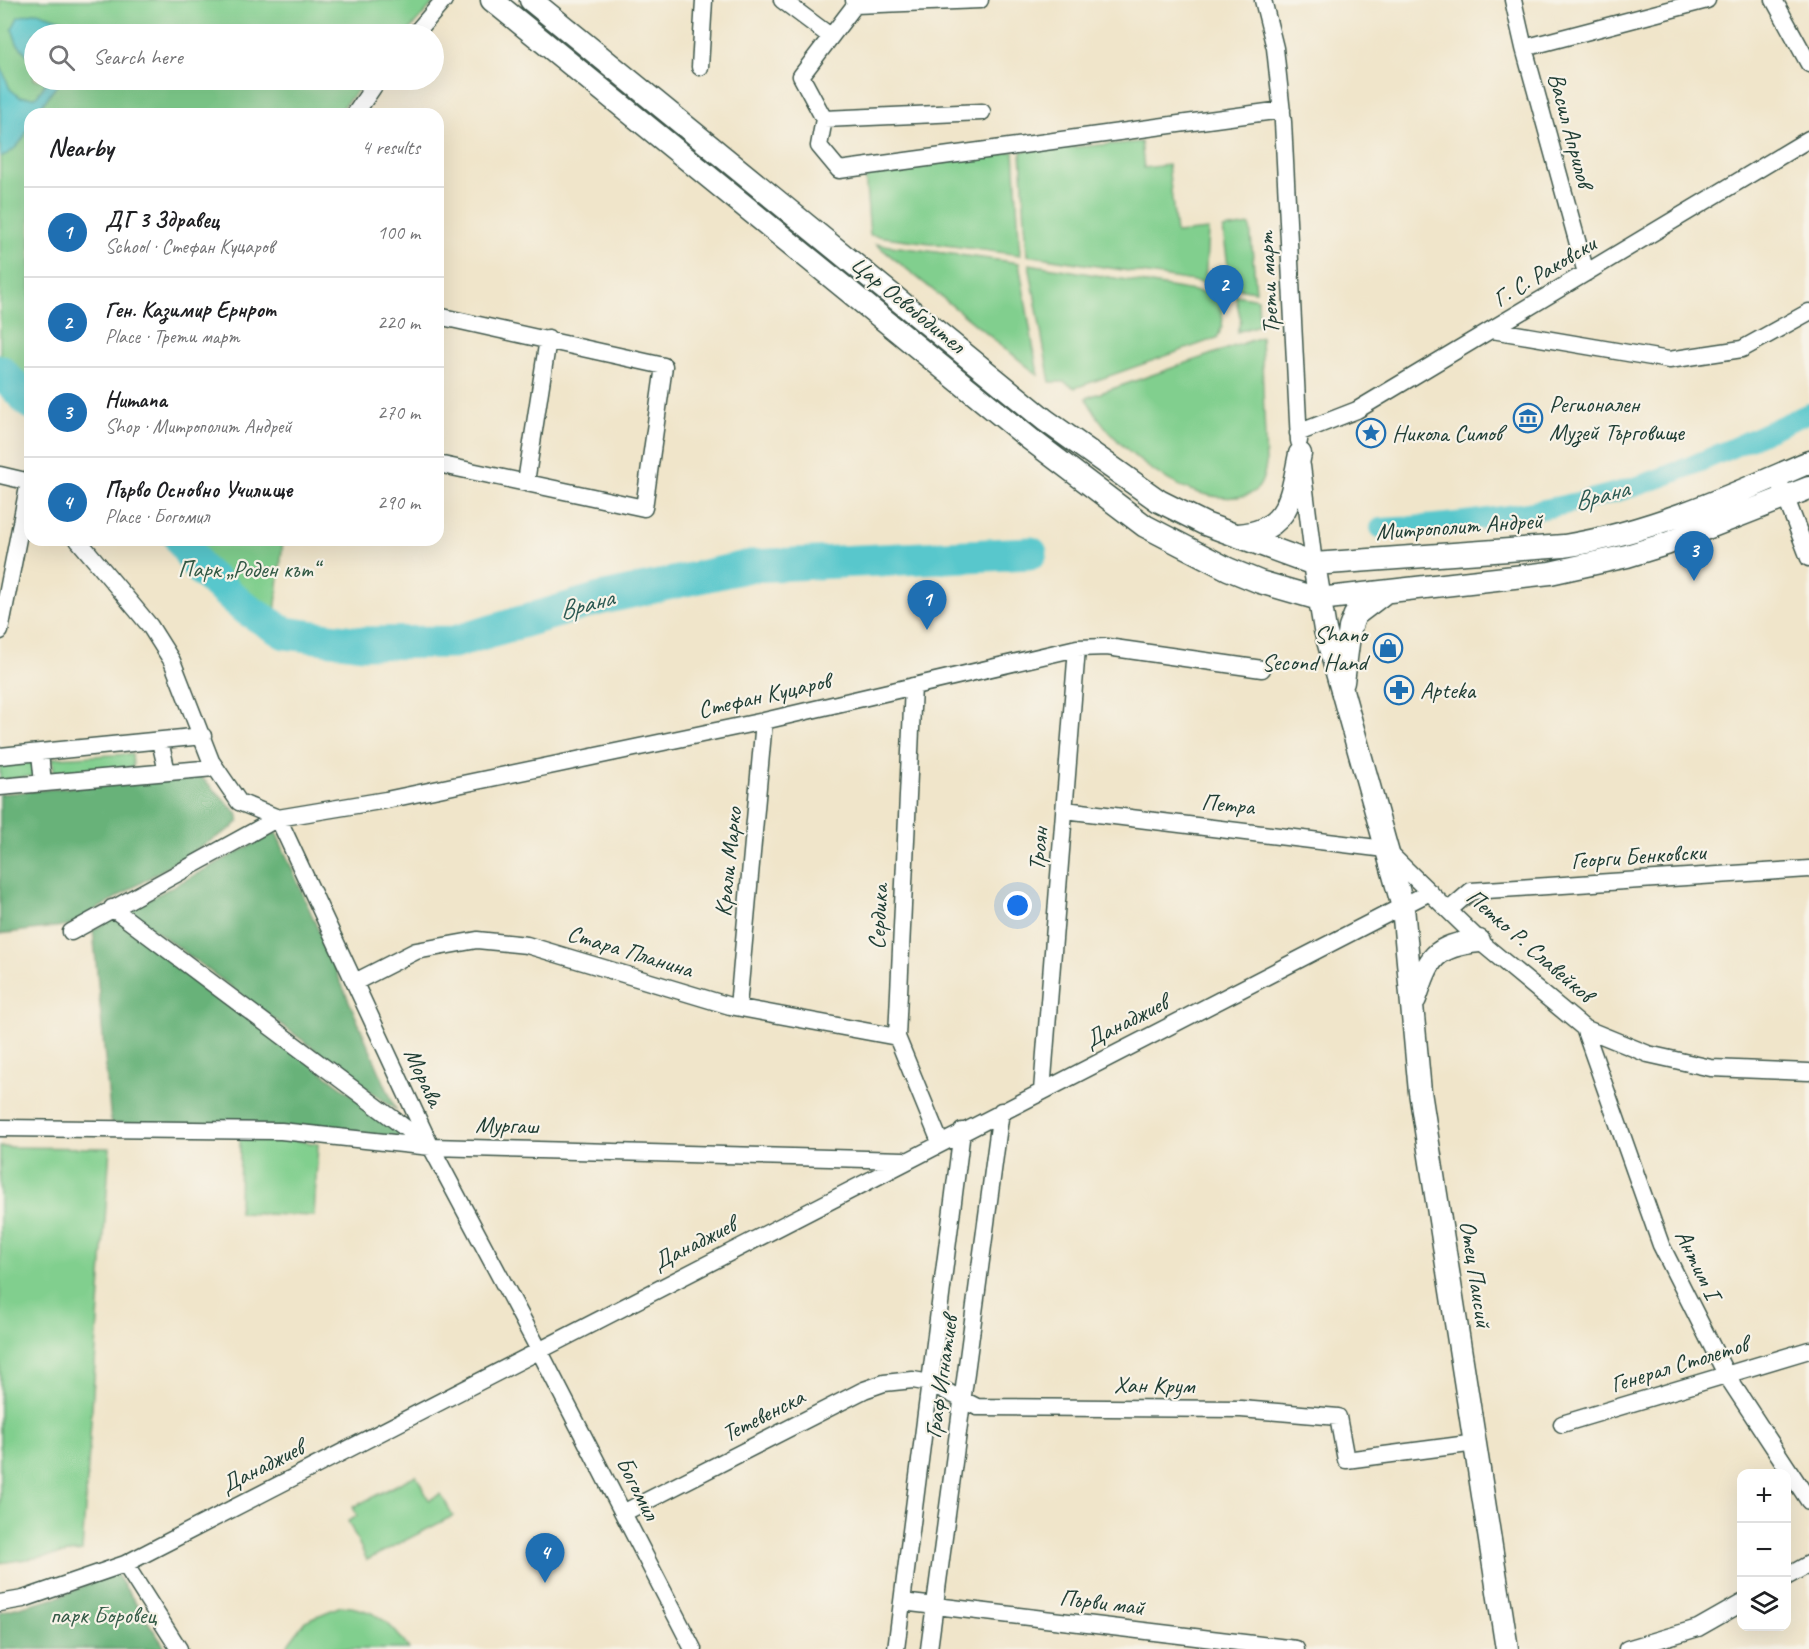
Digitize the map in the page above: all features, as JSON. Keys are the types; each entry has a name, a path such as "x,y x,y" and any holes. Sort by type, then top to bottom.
{"main road":[{"name":"Цар Освободител","path":"492,0 1030,439 1145,526 1227,569 1319,599"},
{"name":"Цар Освободител","path":"531,0 1045,420 1159,501 1205,524 1314,564"},
{"path":"1235,535 1265,530 1284,513 1290,499 1299,443"},
{"name":"Митрополит Андрей","path":"1314,564 1593,542 1647,526 1809,462"},
{"path":"1319,599 1587,566 1666,544 1809,488"},
{"path":"1314,564 1319,599 1342,692 1402,907"},
{"path":"1342,692 1350,627 1355,615 1386,592"},
{"name":"Отец Паисий","path":"1402,907 1420,1092 1507,1649"},
{"path":"1412,1006 1425,968 1438,953 1453,944 1479,941"}],"street":[{"path":"424,24 444,0"},
{"path":"700,67 704,0"},
{"path":"782,0 830,36"},
{"path":"980,0 854,2 801,76 824,119 819,146 839,170 1282,110"},
{"name":"Трети март","path":"1263,0 1275,48 1282,110 1295,327 1299,443 1314,564"},
{"name":"Васил Априлов","path":"1514,0 1524,48 1586,273"},
{"path":"1524,48 1707,0"},
{"path":"1774,0 1809,64"},
{"path":"359,108 371,90"},
{"path":"824,119 982,112"},
{"name":"Г. С. Раковски","path":"1299,443 1809,139"},
{"path":"1492,330 1669,360 1742,350 1809,312"},
{"path":"444,317 664,366 644,508 444,465"},
{"path":"526,482 548,339"},
{"path":"0,475 24,481"},
{"path":"1777,476 1809,558"},
{"path":"0,631 24,512"},
{"path":"83,546 150,626 172,661 214,768 238,802 278,818"},
{"name":"Стефан Куцаров","path":"278,818 386,800 765,721 1077,648 1107,647 1262,669"},
{"name":"Троян","path":"1041,1091 1077,648"},
{"name":"Сердика","path":"913,686 897,1037 940,1142"},
{"name":"Крали Марко","path":"738,1007 765,721"},
{"path":"0,756 203,736"},
{"path":"160,741 167,772"},
{"path":"40,753 43,783"},
{"path":"0,787 214,768"},
{"name":"Петра","path":"1065,810 1385,849"},
{"path":"72,932 278,818"},
{"name":"Морава","path":"278,818 431,1147 539,1350"},
{"name":"Петко Р. Славейков","path":"1385,849 1479,941 1541,995 1584,1028 1648,1054 1711,1068 1809,1072"},
{"name":"Георги Бенковски","path":"1449,910 1471,891 1809,869"},
{"name":"Петко Р. Славейков","path":"1402,907 1430,892"},
{"name":"Данаджиев","path":"0,1603 23,1599 125,1564 940,1142 1402,907"},
{"path":"112,908 431,1147"},
{"name":"Стара Планина","path":"355,982 416,951 477,940 527,945 738,1007 897,1037"},
{"name":"Антим I","path":"1584,1028 1661,1245 1727,1376 1809,1501"},
{"name":"Граф Игнатиев","path":"929,1649 1001,1112"},
{"name":"Мургаш","path":"0,1128 281,1131 431,1147 906,1160"},
{"name":"Граф Игнатиев","path":"896,1649 962,1131"},
{"name":"Богомил","path":"539,1350 693,1649"},
{"name":"Генерал Столетов","path":"1562,1424 1809,1350"},
{"name":"Тетевенска","path":"624,1513 864,1390 884,1383 913,1380 930,1383"},
{"name":"Хан Крум","path":"930,1383 977,1407 1241,1410 1338,1417 1346,1460 1476,1443"},
{"path":"125,1564 179,1649"},
{"path":"1791,1574 1809,1564"},
{"name":"Първи май","path":"902,1602 1296,1649"},
{"path":"1627,1649 1698,1628 1737,1606"}],"green space":[{"path":"0,0 436,0 415,24 24,24 24,90 358,90 341,108 24,108 24,398 0,362"},
{"path":"1141,142 1144,168 1168,165 1176,233 1208,230 1205,283 1027,255 1021,151"},
{"path":"1014,151 1020,255 870,235 865,174"},
{"path":"1250,225 1256,291 1231,287 1223,229"},
{"path":"876,244 1019,263 1038,375"},
{"path":"1029,264 1212,294 1221,309 1223,320 1220,332 1217,338 1075,388 1064,382 1050,382"},
{"path":"1235,295 1258,299 1259,325 1237,332 1241,320"},
{"path":"1261,337 1266,464 1261,483 1250,494 1237,497 1215,496 1192,491 1170,481 1129,452 1112,435 1086,398"},
{"name":"Парк „Роден кът“","path":"171,546 282,546 274,623"},
{"path":"132,754 133,767 54,774 53,758"},
{"path":"33,758 34,776 0,780 0,761"},
{"path":"199,775 237,813 239,821 232,828 71,925 0,934 0,794"},
{"path":"276,832 396,1110 128,910"},
{"path":"114,918 405,1134 408,1141 111,1123 93,930"},
{"path":"240,1136 282,1138 318,1144 314,1216 239,1213"},
{"path":"0,1147 110,1148 82,1551 0,1563"},
{"path":"416,1475 429,1500 441,1494 453,1516 367,1560 348,1521 357,1516 353,1507"},
{"name":"парк Боровец","path":"115,1572 166,1649 0,1649 0,1612 61,1596"},
{"path":"341,1606 363,1610 381,1618 409,1649 284,1649 305,1621"}],"water":[{"path":"37,12 68,24 24,24 24,51 17,43 12,29 18,17"},
{"path":"0,64 10,89 20,97 36,97 41,90 53,90 40,108 24,108 24,136 17,146 0,157"}],"waterway":[{"name":"Врана","path":"0,371 24,397"},
{"name":"Врана","path":"1380,528 1482,519 1583,501 1649,482 1809,413"},
{"name":"Врана","path":"185,546 199,568 243,607 285,633 362,643 454,642 599,599 750,566 1031,553"}],"place":[{"name":"Ген. Казимир Ернрот","path":"1224,315"},
{"name":"Регионален Музей Търговище","path":"1528,418"},
{"name":"Никола Симов","path":"1371,433"},
{"name":"Humana","path":"1694,581"},
{"name":"ДГ 3 Здравец","path":"927,630"},
{"name":"Shano Second Hand","path":"1388,648"},
{"name":"Apteka","path":"1399,690"},
{"name":"Първо Основно Училище","path":"545,1583"}]}
